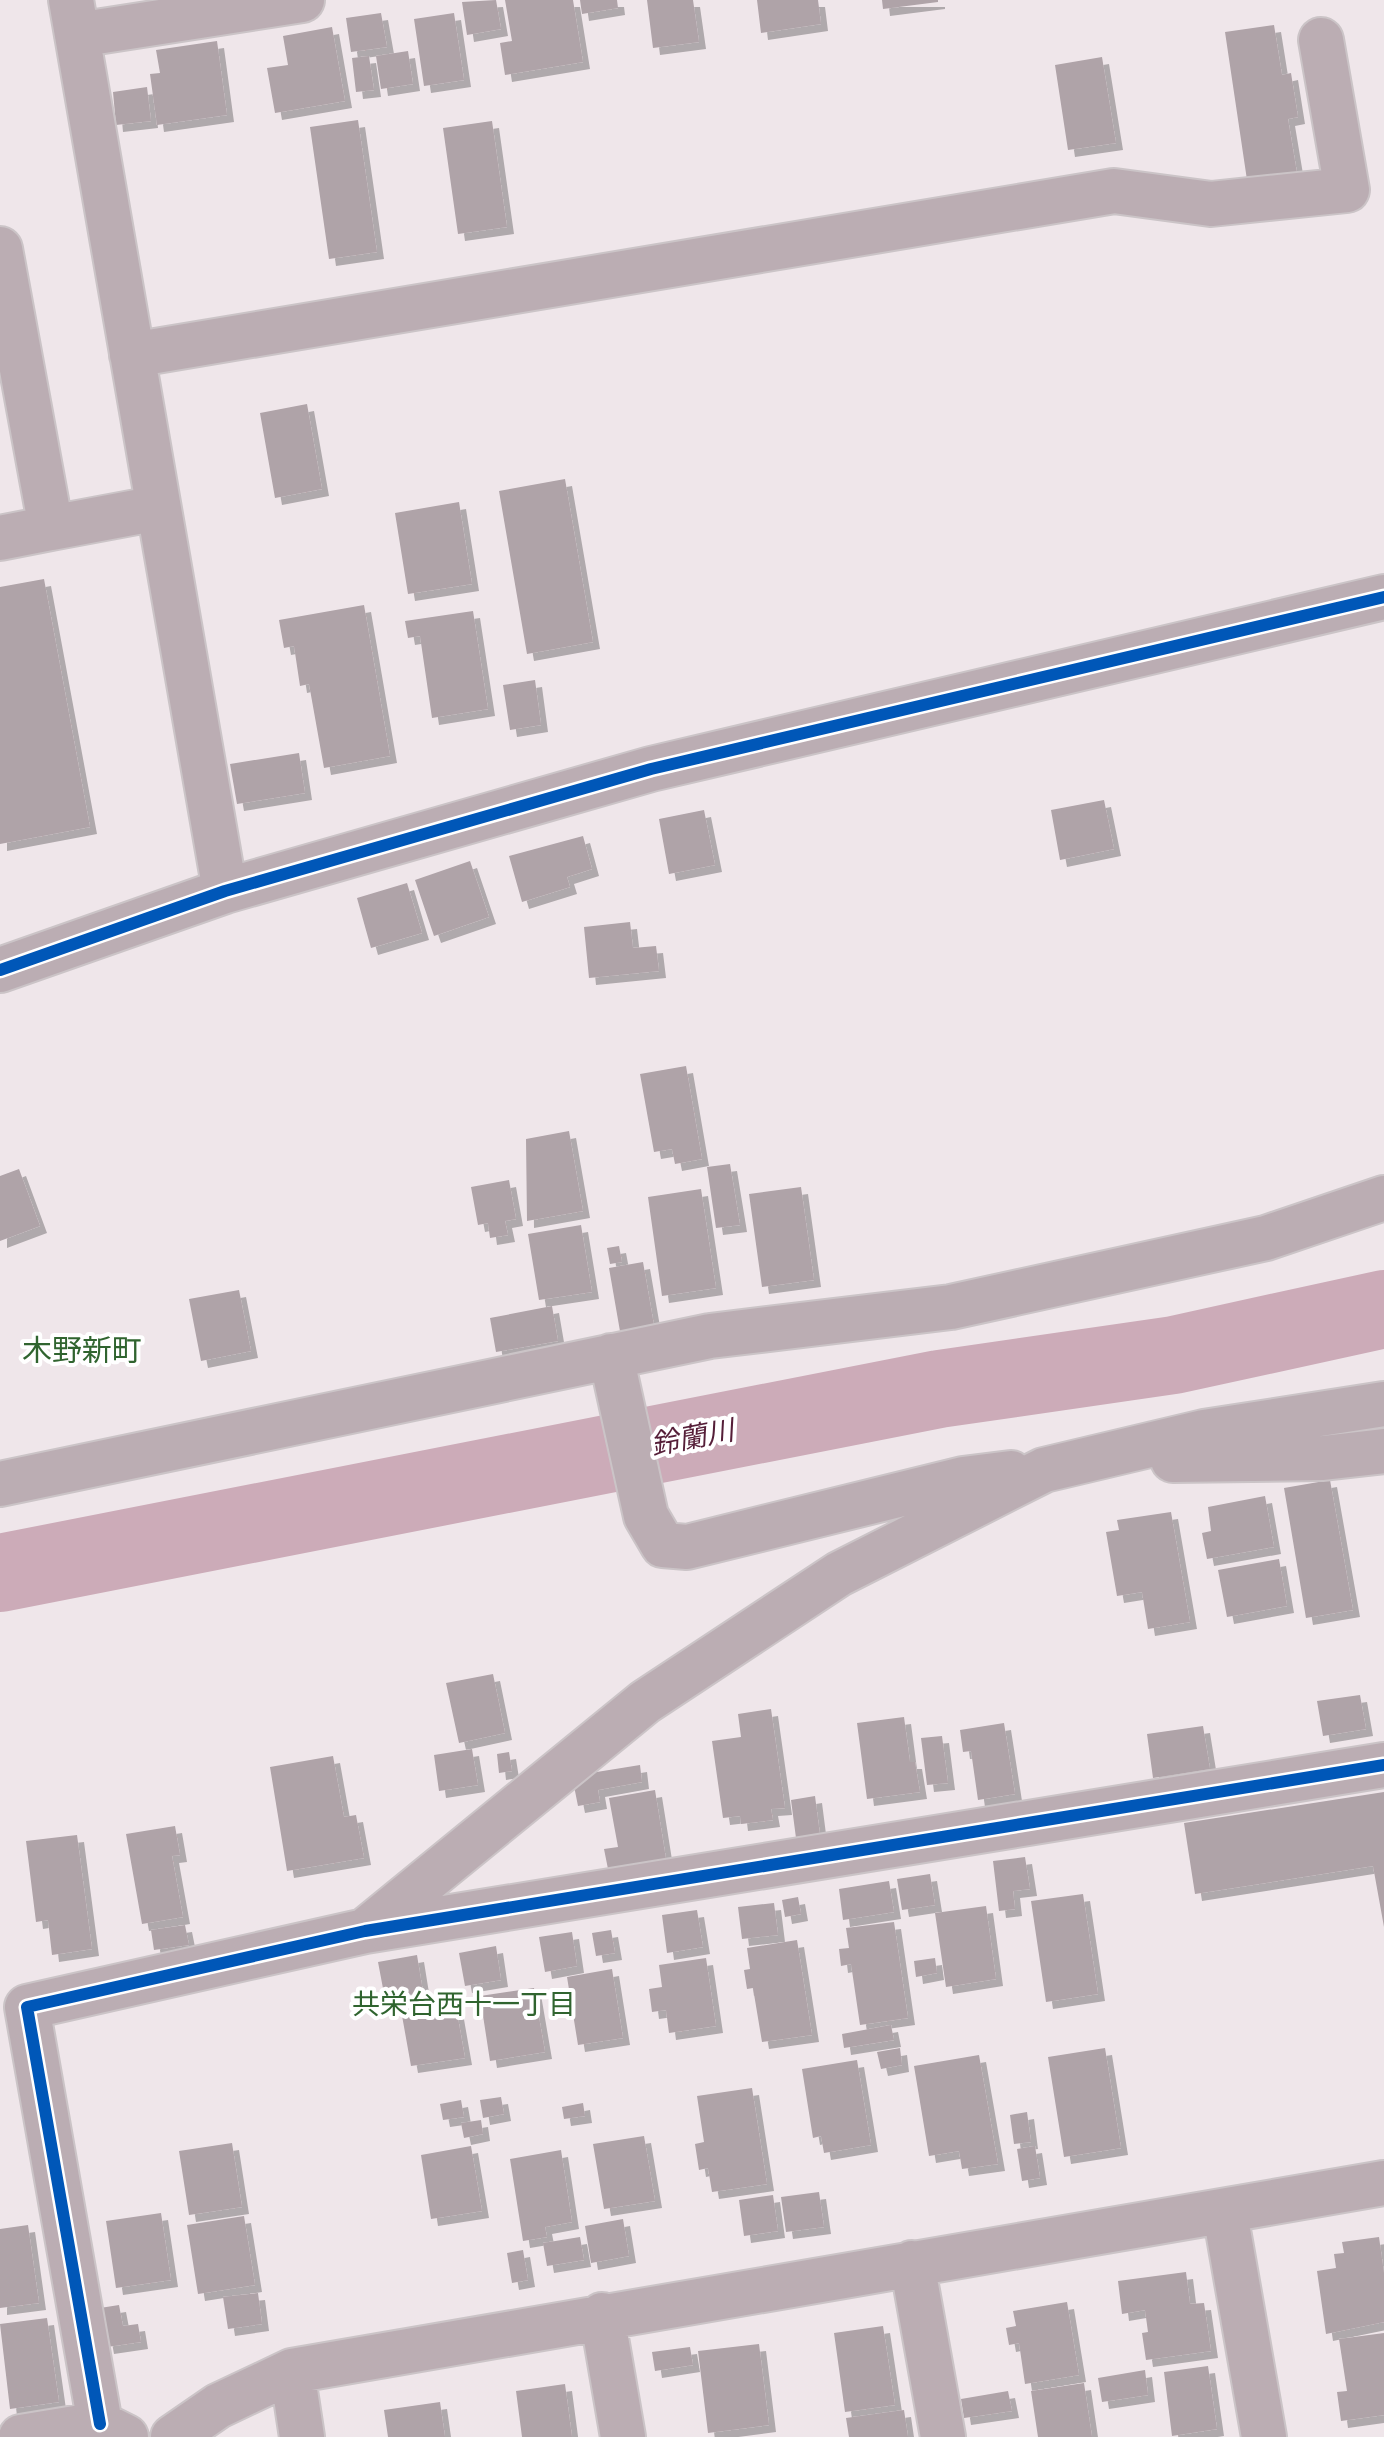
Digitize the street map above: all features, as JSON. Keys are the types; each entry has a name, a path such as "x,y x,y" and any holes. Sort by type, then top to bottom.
{"street":[{"path":"225,891 74,18 302,0"},
{"path":"132,355 1114,191 1211,204 1347,190 1321,40"},
{"path":"0,249 51,528"},
{"path":"0,538 158,508"},
{"path":"0,970 225,891 651,769 1384,597"},
{"path":"0,1484 710,1336 951,1307 1266,1238 1384,1198"},
{"path":"611,1356 646,1516 663,1545 687,1547 963,1479 1061,1466 1323,1458 1384,1451"},
{"path":"365,1931 645,1702 839,1574 1061,1466 1204,1432 1384,1404"},
{"path":"21,2437 113,2430 13,2009 365,1931 1384,1765"},
{"path":"173,2437 218,2406 292,2371 602,2315 1225,2213 1384,2183"},
{"path":"1225,2213 1264,2437"},
{"path":"912,2263 943,2437"},
{"path":"602,2315 623,2437"},
{"path":"292,2371 302,2437"}],"building":[{"path":"496,0 501,29 467,35 462,2"},
{"path":"505,0 573,0 583,62 505,75 500,43 512,41"},
{"path":"580,0 617,0 618,8 582,14"},
{"path":"647,0 693,0 699,42 653,48"},
{"path":"757,0 818,0 821,24 761,33"},
{"path":"882,0 938,0 938,2 883,9"},
{"path":"381,13 387,47 351,52 346,18"},
{"path":"454,13 464,80 424,86 414,19"},
{"path":"1274,25 1282,75 1291,73 1298,117 1288,119 1297,173 1247,180 1225,32"},
{"path":"332,27 345,101 275,113 267,68 288,65 283,36"},
{"path":"217,41 227,115 157,125 150,74 160,73 156,50"},
{"path":"408,51 413,84 381,89 376,56"},
{"path":"369,56 374,90 356,92 352,58"},
{"path":"1102,57 1116,143 1068,150 1055,65"},
{"path":"147,87 151,121 116,125 113,92"},
{"path":"358,120 377,252 329,259 310,127"},
{"path":"492,121 507,227 458,234 443,128"},
{"path":"307,404 322,489 275,498 260,413"},
{"path":"565,479 593,642 527,654 499,491"},
{"path":"459,502 472,584 408,594 395,513"},
{"path":"44,579 90,827 0,844 0,587"},
{"path":"364,605 390,756 324,768 309,684 300,686 294,646 284,648 279,620"},
{"path":"473,611 488,709 432,718 420,636 408,638 405,621"},
{"path":"535,680 541,725 510,730 503,685"},
{"path":"299,753 305,793 237,804 230,764"},
{"path":"1104,800 1114,849 1060,860 1051,810"},
{"path":"704,810 715,865 669,874 659,819"},
{"path":"583,836 592,869 567,877 570,887 522,902 509,856"},
{"path":"470,861 489,917 434,936 415,880"},
{"path":"407,883 422,933 371,948 357,898"},
{"path":"630,922 633,948 656,946 659,971 589,978 584,927"},
{"path":"686,1066 702,1159 675,1164 672,1149 654,1152 640,1074"},
{"path":"569,1131 583,1211 527,1221 526,1139"},
{"path":"730,1164 740,1225 716,1228 707,1167"},
{"path":"19,1169 40,1226 0,1241 0,1176"},
{"path":"509,1180 516,1219 505,1221 508,1235 490,1238 488,1223 478,1225 471,1187"},
{"path":"801,1187 814,1280 762,1287 749,1194"},
{"path":"701,1189 716,1288 662,1296 648,1197"},
{"path":"581,1225 592,1292 539,1300 528,1234"},
{"path":"619,1246 622,1262 610,1264 607,1248"},
{"path":"643,1262 655,1331 621,1337 609,1268"},
{"path":"239,1290 251,1351 201,1361 189,1299"},
{"path":"552,1306 558,1341 496,1352 490,1318"},
{"path":"1330,1480 1353,1610 1306,1618 1284,1488"},
{"path":"1265,1496 1274,1547 1207,1559 1202,1533 1211,1531 1208,1507"},
{"path":"1171,1512 1190,1622 1148,1629 1142,1592 1117,1596 1106,1532 1119,1530 1117,1520"},
{"path":"1279,1559 1287,1606 1227,1617 1218,1570"},
{"path":"493,1674 505,1733 459,1743 446,1683"},
{"path":"1360,1695 1366,1729 1323,1736 1317,1701"},
{"path":"771,1709 785,1808 771,1809 773,1820 741,1824 740,1816 723,1818 712,1741 741,1737 738,1714"},
{"path":"904,1717 910,1762 915,1762 920,1792 867,1799 857,1723"},
{"path":"1004,1723 1015,1794 978,1800 971,1751 963,1752 960,1730"},
{"path":"1203,1726 1210,1769 1153,1778 1147,1734"},
{"path":"942,1736 948,1783 927,1785 921,1738"},
{"path":"472,1749 478,1785 439,1791 434,1755"},
{"path":"509,1752 512,1771 499,1773 497,1754"},
{"path":"333,1756 344,1817 356,1815 364,1858 287,1871 270,1767"},
{"path":"640,1765 642,1782 598,1790 600,1802 578,1806 572,1776"},
{"path":"655,1790 666,1859 608,1869 604,1849 618,1847 609,1798"},
{"path":"1384,1792 1384,1927 1373,1866 1195,1894 1184,1823"},
{"path":"815,1796 820,1835 796,1838 791,1800"},
{"path":"175,1826 180,1855 172,1856 183,1917 142,1924 126,1834"},
{"path":"77,1835 92,1949 52,1955 48,1920 36,1922 26,1841"},
{"path":"1025,1857 1030,1889 1013,1891 1015,1909 999,1911 993,1861"},
{"path":"930,1874 935,1905 902,1910 897,1879"},
{"path":"889,1881 894,1912 843,1920 839,1889"},
{"path":"1083,1894 1098,1994 1046,2002 1031,1901"},
{"path":"798,1897 801,1914 785,1917 782,1900"},
{"path":"774,1903 778,1935 742,1939 738,1907"},
{"path":"986,1906 996,1979 946,1987 935,1913"},
{"path":"697,1910 703,1947 667,1953 662,1915"},
{"path":"894,1922 908,2018 860,2025 851,1964 841,1966 839,1949 849,1948 846,1928"},
{"path":"185,1925 189,1945 154,1950 151,1930"},
{"path":"611,1930 615,1953 596,1956 592,1933"},
{"path":"572,1932 577,1966 545,1972 539,1937"},
{"path":"797,1940 812,2035 762,2042 753,1988 747,1989 744,1970 750,1969 747,1948"},
{"path":"496,1946 501,1980 465,1986 459,1953"},
{"path":"417,1955 423,1992 385,1999 378,1962"},
{"path":"706,1958 716,2026 669,2033 666,2010 652,2012 649,1989 662,1987 659,1965"},
{"path":"935,1958 937,1973 916,1977 914,1961"},
{"path":"612,1969 623,2038 578,2045 567,1977"},
{"path":"534,1988 545,2052 490,2061 480,1996"},
{"path":"455,2001 465,2058 411,2066 401,2010"},
{"path":"891,2025 894,2040 844,2048 842,2034"},
{"path":"900,2048 902,2065 881,2069 877,2052"},
{"path":"1105,2048 1121,2148 1064,2157 1048,2057"},
{"path":"979,2055 998,2164 962,2169 959,2151 929,2156 914,2066"},
{"path":"857,2060 871,2145 824,2153 821,2136 813,2138 802,2069"},
{"path":"752,2088 767,2184 712,2192 708,2168 699,2170 695,2144 704,2142 697,2096"},
{"path":"501,2097 504,2114 483,2118 480,2100"},
{"path":"461,2100 464,2117 443,2120 440,2104"},
{"path":"583,2103 585,2116 564,2119 562,2107"},
{"path":"1027,2112 1031,2142 1014,2144 1010,2115"},
{"path":"481,2120 483,2134 464,2138 461,2123"},
{"path":"644,2136 655,2201 604,2209 593,2144"},
{"path":"232,2143 242,2207 189,2215 179,2151"},
{"path":"471,2146 482,2211 431,2219 421,2155"},
{"path":"1035,2146 1040,2178 1022,2181 1017,2149"},
{"path":"561,2150 572,2222 545,2227 547,2237 523,2241 510,2159"},
{"path":"819,2192 824,2227 786,2232 781,2197"},
{"path":"773,2195 778,2231 744,2236 739,2200"},
{"path":"161,2213 171,2280 116,2288 106,2221"},
{"path":"244,2216 255,2285 198,2294 187,2225"},
{"path":"623,2219 629,2256 591,2263 585,2226"},
{"path":"28,2225 39,2303 0,2308 0,2229"},
{"path":"580,2237 584,2260 547,2266 543,2243"},
{"path":"1379,2237 1384,2273 1384,2322 1326,2334 1317,2271 1336,2268 1334,2254 1344,2253 1342,2242"},
{"path":"523,2250 528,2280 512,2283 507,2253"},
{"path":"1186,2272 1190,2304 1204,2303 1211,2351 1146,2360 1142,2333 1148,2332 1145,2310 1122,2314 1118,2281"},
{"path":"258,2293 262,2324 228,2329 223,2297"},
{"path":"1067,2302 1079,2375 1025,2384 1019,2343 1009,2345 1006,2328 1016,2326 1013,2311"},
{"path":"119,2305 123,2326 138,2324 141,2342 107,2347 100,2308"},
{"path":"47,2318 59,2402 10,2409 0,2324"},
{"path":"883,2326 895,2405 845,2412 834,2333"},
{"path":"1384,2333 1384,2415 1341,2421 1337,2392 1347,2391 1339,2339"},
{"path":"759,2344 769,2425 708,2433 698,2351"},
{"path":"690,2347 693,2365 655,2371 652,2352"},
{"path":"1208,2366 1217,2429 1172,2436 1164,2372"},
{"path":"1145,2370 1148,2395 1102,2402 1098,2378"},
{"path":"1084,2383 1092,2437 1038,2437 1031,2391"},
{"path":"565,2384 572,2437 522,2437 516,2391"},
{"path":"1008,2391 1012,2411 964,2418 961,2399"},
{"path":"440,2402 445,2437 388,2437 384,2410"},
{"path":"904,2410 908,2437 849,2437 846,2418"}],"waterway":[{"name":"鈴蘭川","path":"0,1573 939,1389 1174,1355 1384,1309"}],"cycle path":[{"path":"0,970 225,891 651,769 1384,597"},
{"path":"100,2424 27,2007 365,1931 1384,1765"}],"district":[{"name":"木野新町","path":"82,1350"},
{"name":"共栄台西十一丁目","path":"464,2004"}]}
